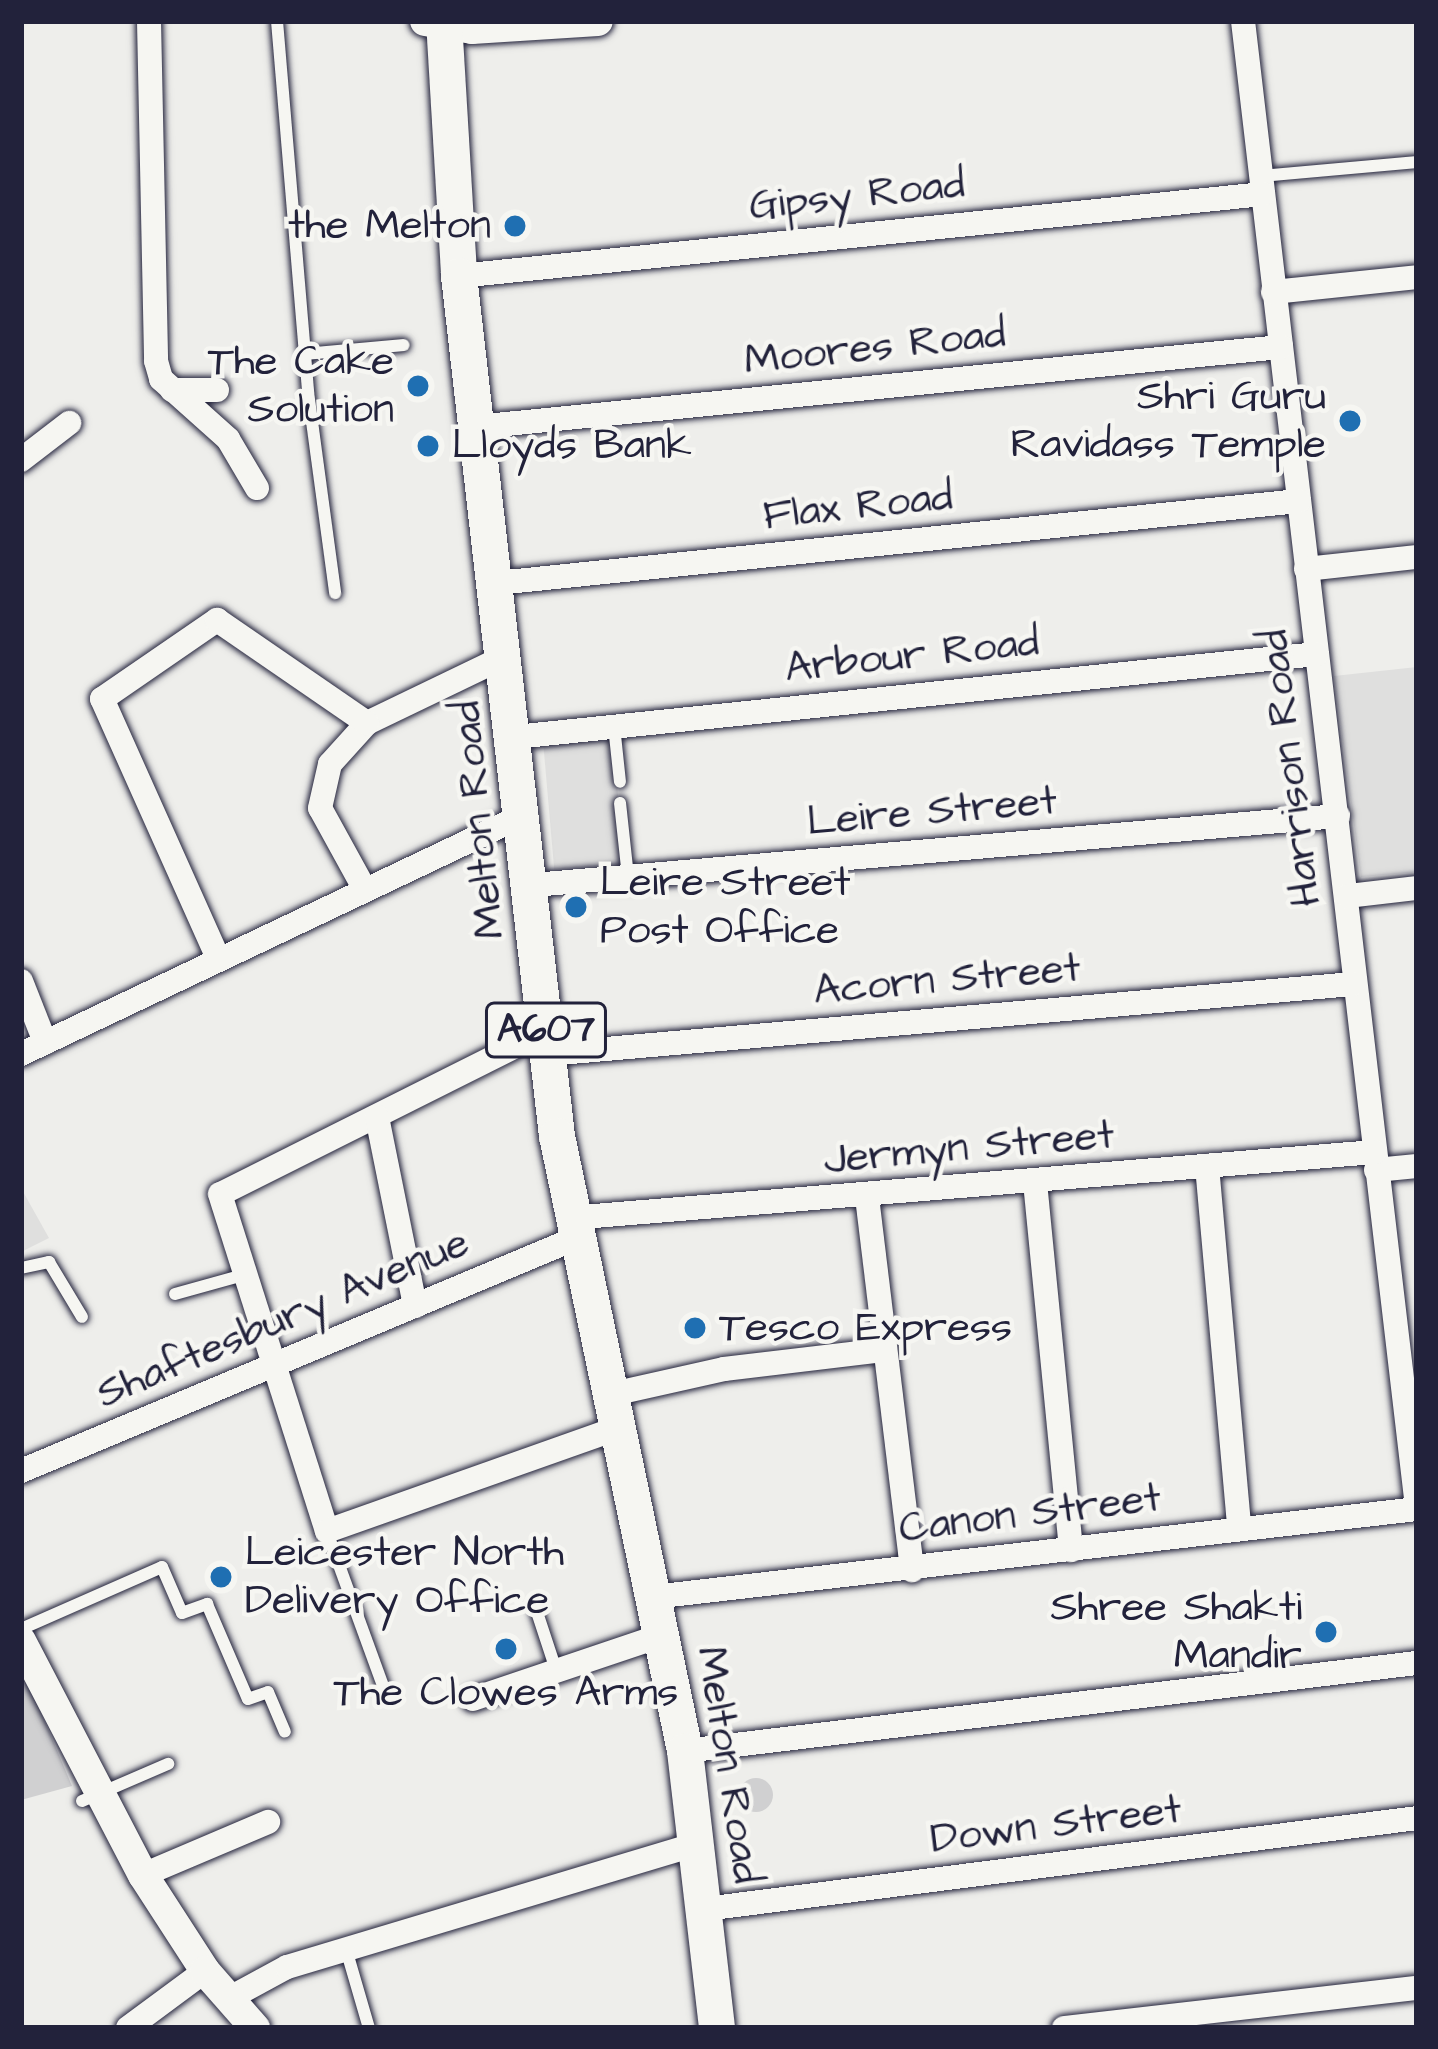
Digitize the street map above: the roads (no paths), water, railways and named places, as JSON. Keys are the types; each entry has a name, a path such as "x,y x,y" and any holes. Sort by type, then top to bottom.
{"main road":[{"name":"Melton Road","path":"438,23 476,427 572,1228 685,1750 717,2028"}],"street":[{"path":"149,21 156,361 172,390 228,439 257,488"},
{"path":"438,23 598,21"},
{"name":"Harrison Road","path":"1243,21 1417,1508"},
{"name":"Gipsy Road","path":"460,276 1262,185"},
{"path":"1273,292 1417,278"},
{"name":"Moores Road","path":"476,427 1281,347"},
{"path":"172,390 217,391"},
{"path":"21,460 69,423"},
{"name":"Flax Road","path":"497,584 1299,501"},
{"path":"1306,569 1417,557"},
{"path":"218,958 102,700 217,620 367,723"},
{"name":"Arbour Road","path":"515,736 1317,654"},
{"path":"364,888 320,808 331,764 367,723 506,656"},
{"path":"21,1054 526,814"},
{"name":"Leire Street","path":"533,885 1338,816"},
{"path":"1348,896 1417,888"},
{"path":"21,981 45,1042"},
{"name":"Acorn Street","path":"547,1043 1353,984"},
{"path":"547,1043 377,1117 220,1194 269,1367 327,1531 724,1369 883,1349"},
{"path":"377,1117 415,1306"},
{"name":"Jermyn Street","path":"572,1228 1207,1166 1375,1161 1417,1166"},
{"path":"1207,1166 1239,1525"},
{"path":"1034,1182 1071,1550"},
{"path":"867,1197 912,1570"},
{"name":"Shaftesbury Avenue","path":"21,1471 415,1306 572,1228"},
{"name":"Canon Street","path":"653,1597 912,1570 1239,1525 1417,1508"},
{"path":"472,1699 662,1635"},
{"path":"21,1641 90,1797 205,1971 255,2028"},
{"path":"685,1750 1417,1663"},
{"path":"143,1875 263,1812"},
{"name":"Down Street","path":"705,1909 1417,1818"},
{"path":"228,2000 287,1966 697,1844"},
{"path":"128,2028 205,1971"},
{"path":"1064,2028 1417,1988"}],"lane":[{"path":"277,21 304,354 335,592"},
{"path":"1262,185 1417,161"},
{"path":"304,354 404,345"},
{"path":"614,726 620,782"},
{"path":"620,803 628,878"},
{"path":"21,1268 49,1262 82,1317"},
{"path":"175,1294 243,1275"},
{"path":"327,1531 384,1689"},
{"path":"21,1629 162,1567 182,1612 207,1604 248,1699 268,1692 285,1732"},
{"path":"536,1609 557,1672"},
{"path":"90,1797 168,1764"},
{"path":"346,1949 369,2028"}],"place":[{"name":"the Melton","path":"515,226"},
{"name":"The Cake Solution","path":"418,386"},
{"name":"Shri Guru Ravidass Temple","path":"1350,421"},
{"name":"Lloyds Bank","path":"428,446"},
{"name":"Leire Street Post Office","path":"576,907"},
{"name":"Tesco Express","path":"695,1328"},
{"name":"Leicester North Delivery Office","path":"221,1577"},
{"name":"Shree Shakti Mandir","path":"1326,1632"},
{"name":"The Clowes Arms","path":"506,1649"}]}
